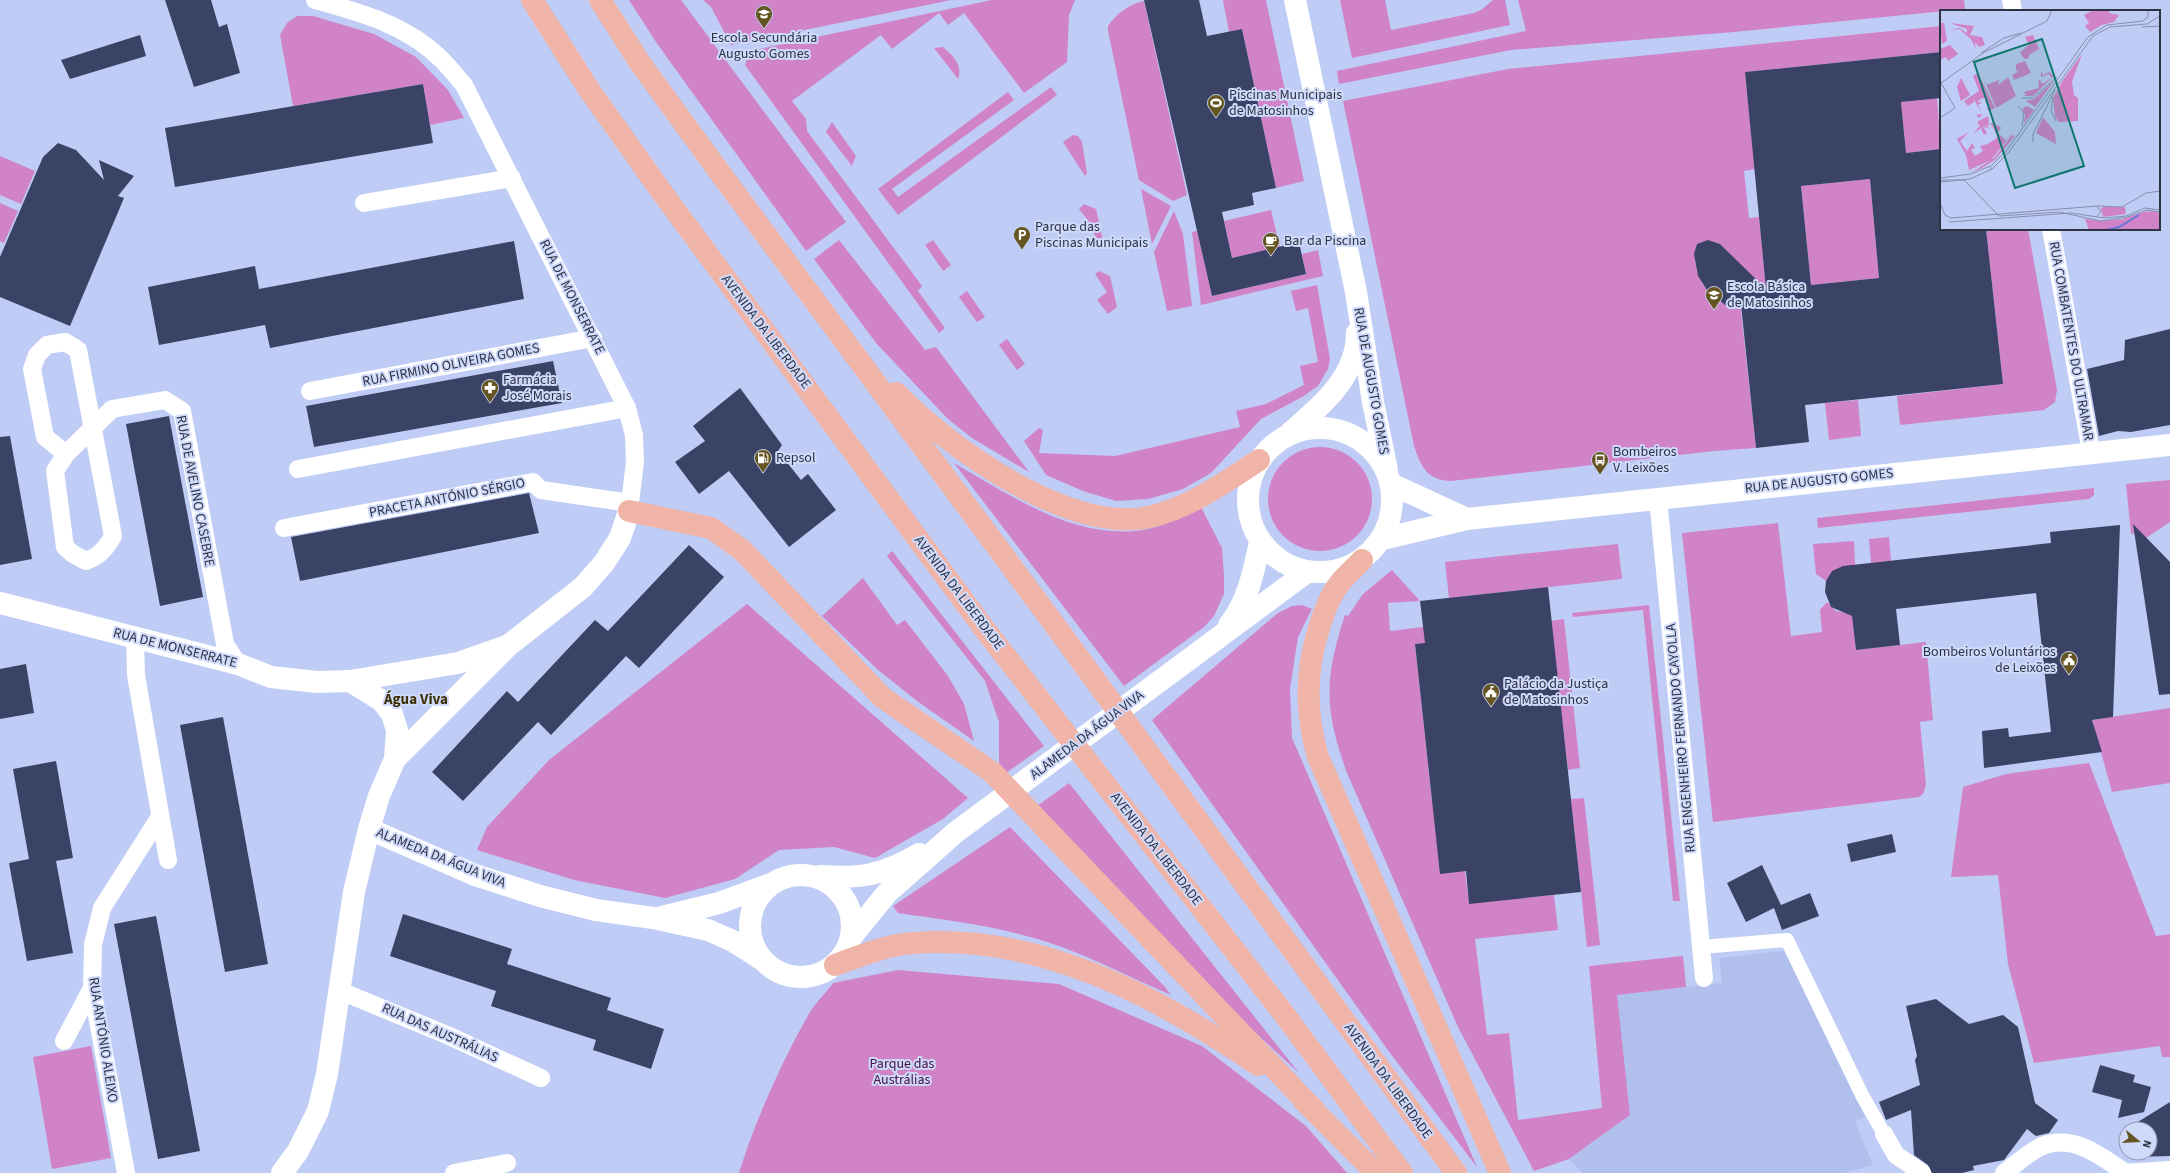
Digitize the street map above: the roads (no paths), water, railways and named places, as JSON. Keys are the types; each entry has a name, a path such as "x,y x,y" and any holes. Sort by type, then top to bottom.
{"highway":[{"name":"AVENIDA DA LIBERDADE","path":"532,0 590,91 657,185 986,631 1284,1014 1402,1173"},
{"name":"AVENIDA DA LIBERDADE","path":"600,0 640,63 1050,618 1456,1173"},
{"path":"822,311 884,380 938,433 964,453 1000,475 1037,494 1071,508 1098,516 1119,519 1149,517 1177,508 1211,491 1259,460"},
{"path":"629,507 711,528 742,550 883,698 992,772 1314,1110 1376,1173"},
{"path":"1362,560 1339,584 1328,601 1315,641 1308,686 1311,733 1318,757 1500,1173"},
{"path":"835,965 867,953 913,943 980,945 1021,950 1109,980 1164,1006 1209,1032 1258,1065 1314,1110"}],"street":[{"name":"RUA DE MONSERRATE","path":"316,0 358,11 389,23 416,38 442,60 464,85 593,338 627,408 634,435 635,462 629,507 620,538 604,563 583,586 509,645 395,759"},
{"name":"RUA DE AUGUSTO GOMES","path":"1294,0 1356,292 1373,402 1393,503 1390,522 1382,539 1362,560"},
{"path":"2011,0 2013,10"},
{"path":"364,203 512,178"},
{"name":"RUA COMBATENTES DO ULTRAMAR","path":"2052,230 2090,452"},
{"name":"RUA DE AUGUSTO GOMES","path":"1287,436 1330,397 1351,363 1357,342 1356,292"},
{"name":"RUA FIRMINO OLIVEIRA GOMES","path":"310,391 593,338"},
{"name":"RUA DE AVELINO CASEBRE","path":"66,454 45,437 32,369 37,355 47,345 65,342 78,350 92,426 113,536 105,550 95,558 86,561 73,554 65,547 55,471 66,454 92,426 112,409 165,400 182,411 225,644 238,664"},
{"path":"298,469 627,408"},
{"path":"1362,560 1339,570 1326,573 1307,572 1284,563 1273,556 1260,542 1251,522 1247,501 1250,480 1259,460 1271,446 1287,436 1309,428 1333,428 1355,436 1374,450 1389,477 1467,519"},
{"name":"RUA DE AUGUSTO GOMES","path":"1382,539 1467,519 2090,452 2170,445"},
{"name":"PRACETA ANTÓNIO SÉRGIO","path":"284,528 532,482 542,490 629,507"},
{"name":"RUA ENGENHEIRO FERNANDO CAYOLLA","path":"1658,498 1704,978"},
{"name":"ALAMEDA DA ÁGUA VIVA","path":"1217,638 1236,616 1247,593 1260,542"},
{"name":"ALAMEDA DA ÁGUA VIVA","path":"852,936 887,893 956,832 1307,572"},
{"name":"RUA DE MONSERRATE","path":"0,603 238,664 270,677 317,682 350,681 458,663 509,645"},
{"path":"135,638 136,674 159,818 168,860"},
{"name":"RUA DE MONSERRATE","path":"350,681 382,701 392,714 397,730 395,759 379,796 369,829"},
{"name":"RUA ANTÓNIO ALEIXO","path":"126,1173 92,988 93,945 102,908 159,818"},
{"path":"282,1173 298,1151 318,1111 327,1074 338,990 354,892 369,829"},
{"name":"ALAMEDA DA ÁGUA VIVA","path":"369,829 475,875 540,896 596,910 653,918 708,930 733,941 761,959"},
{"name":"ALAMEDA DA ÁGUA VIVA","path":"812,875 849,878 874,874 900,866 956,832"},
{"path":"798,874 812,875 827,880 840,891 848,904 853,920 852,936 846,952 835,965 823,973 808,977 793,977 779,972 761,959 753,944 750,927 751,915 760,894 773,883 785,877 798,874"},
{"name":"ALAMEDA DA ÁGUA VIVA","path":"653,918 713,905 773,883"},
{"path":"1700,947 1787,940 1862,1095 1884,1134 1896,1154 1922,1173"},
{"path":"64,1041 92,988"},
{"name":"RUA DAS AUSTRÁLIAS","path":"338,990 447,1034 541,1078"},
{"path":"2004,1173 2042,1146 2060,1142 2073,1144 2097,1153 2123,1173 2170,1170"},
{"path":"454,1173 507,1163"}],"place":[{"name":"Escola Secundária Augusto Gomes","path":"764,29"},
{"name":"Piscinas Municipais de Matosinhos","path":"1216,118"},
{"name":"Parque das Piscinas Municipais","path":"1022,250"},
{"name":"Bar da Piscina","path":"1271,256"},
{"name":"Escola Básica de Matosinhos","path":"1714,310"},
{"name":"Farmácia José Morais","path":"490,403"},
{"name":"Repsol","path":"763,473"},
{"name":"Bombeiros V. Leixões","path":"1600,475"},
{"name":"Bombeiros Voluntários de Leixões","path":"2069,675"},
{"name":"Palácio da Justiça de Matosinhos","path":"1491,707"}],"district":[{"name":"Água Viva","path":"416,699"}],"park label":[{"name":"Parque das Austrálias","path":"902,1072"}]}
